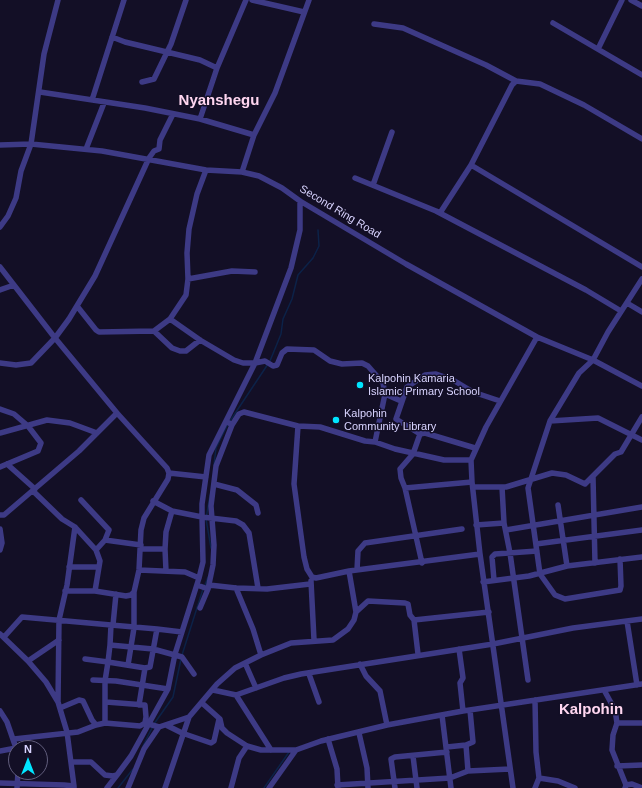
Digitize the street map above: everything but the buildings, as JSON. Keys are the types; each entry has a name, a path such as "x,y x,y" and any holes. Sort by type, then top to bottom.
{"street":[{"path":"0,227 8,216 16,198 21,172 32,144 40,92 41,70 47,40 58,0"},
{"path":"92,100 124,0"},
{"path":"142,82 154,79 167,52 186,0"},
{"path":"200,119 217,68 246,0"},
{"path":"252,0 304,12"},
{"path":"242,172 254,135 275,93 309,0"},
{"path":"598,49 622,0"},
{"path":"631,0 642,6"},
{"path":"554,23 642,75"},
{"path":"374,24 403,28 486,65 516,81"},
{"path":"112,37 125,42 200,60 217,68"},
{"path":"440,213 471,165 512,85 516,81 522,80 540,84 584,105 642,139"},
{"path":"40,92 104,103 145,108 200,119 254,135"},
{"path":"86,149 104,103"},
{"path":"0,362 16,365 31,363 55,338 77,306 99,268 149,158 154,151 159,149 160,140 173,114"},
{"path":"373,185 392,132"},
{"name":"Second Ring Road","path":"0,145 32,144 86,149 149,158 206,170 242,172 270,180 300,201 406,264 537,337 593,360 642,386"},
{"path":"471,165 642,267"},
{"path":"77,306 99,332 154,331 170,319 186,295 188,279 187,252 189,228 206,170"},
{"path":"355,178 440,213 591,293 621,311"},
{"path":"199,578 204,555 206,477 210,456 229,423 255,363 291,268 300,230 300,201"},
{"path":"0,268 55,338 117,413 167,468 169,473 168,479 153,501 144,518 141,530 139,570 134,592 134,628 128,666"},
{"path":"188,279 232,271 255,272"},
{"path":"620,559 621,586 616,592 565,599 555,595 540,574 529,496 530,481 550,421 579,374 593,360 621,311 642,279"},
{"path":"0,290 14,285"},
{"path":"626,303 642,312"},
{"path":"170,319 200,340 234,360 255,363 265,361 273,366 277,366 282,352 288,349 314,350 330,361 342,364 362,363 368,366 383,383 385,394 375,442"},
{"path":"154,331 172,348 180,351 186,351 200,340"},
{"path":"513,788 489,612 483,582 472,485 471,460 475,448 500,401 537,337"},
{"path":"475,448 425,433 420,434 397,422 396,420 401,401 408,387 425,376 436,374 454,380 473,392 500,401"},
{"path":"385,394 401,401"},
{"path":"0,408 14,414 28,426 41,443 38,451 2,466"},
{"path":"128,788 144,749 158,708 168,689 178,656 182,632 213,565 214,545 206,517 214,484 216,466 229,423 239,414 244,412 298,426 320,427 413,454 450,461 471,460"},
{"path":"0,515 4,515 79,451 117,413"},
{"path":"405,488 472,485 502,487 530,481 541,475 552,474 566,475 586,484 615,454 621,452 642,417"},
{"path":"550,421 598,418 642,440"},
{"path":"0,433 28,426 41,420 56,420 86,427 97,433"},
{"path":"298,426 294,484 304,557 307,569 312,577 310,584 314,640"},
{"path":"420,434 413,454 400,469 422,563"},
{"path":"2,466 34,490 62,519 75,527 96,550 100,561 95,591"},
{"path":"169,473 206,477"},
{"path":"593,477 592,515 594,562"},
{"path":"214,484 237,490 256,505 258,513"},
{"path":"502,487 504,523 510,553 528,680"},
{"path":"81,500 108,530 106,540 96,550"},
{"path":"153,501 172,511 236,522 243,525 249,533 258,588"},
{"path":"558,505 567,566"},
{"path":"506,530 642,507"},
{"path":"166,571 166,532 172,511"},
{"path":"476,525 504,523"},
{"path":"59,705 59,620 75,527"},
{"path":"357,570 358,551 365,543 462,529"},
{"path":"0,530 2,543 0,550"},
{"path":"536,544 593,535 642,530"},
{"path":"106,540 141,547 165,549"},
{"path":"494,580 492,558 496,554 537,551"},
{"path":"312,577 316,578 349,571 422,563 480,554"},
{"path":"483,582 540,574 551,569 567,566 642,557"},
{"path":"69,567 99,567"},
{"path":"139,570 185,572 199,578 204,587 200,608"},
{"path":"165,788 182,733 189,717 225,676 261,655 291,643 314,640 333,640 340,635 354,620 356,612 349,571"},
{"path":"204,587 258,588 310,584"},
{"path":"236,588 253,630 261,655"},
{"path":"65,591 95,591 126,596 131,595 134,592"},
{"path":"105,723 105,680 116,594"},
{"path":"356,612 368,601 408,604 410,615 414,620 418,654"},
{"path":"414,620 489,612"},
{"path":"0,783 17,786 74,787 67,732 59,705 46,682 28,661 2,635 22,616 182,632"},
{"path":"213,690 236,695 284,678 418,654 493,644 573,628 642,618"},
{"path":"202,703 220,719 222,728 227,733 247,746 271,750 296,750 328,739 359,733 387,725 463,711 640,685 627,621"},
{"path":"84,659 150,668 157,629"},
{"path":"28,661 59,640"},
{"path":"110,645 153,649 178,656 194,674"},
{"path":"459,649 463,678 460,683 463,711"},
{"path":"245,663 256,688"},
{"path":"360,664 366,676 380,691 387,725"},
{"path":"145,668 142,705 146,717 152,725"},
{"path":"309,674 319,702"},
{"path":"93,680 105,680 168,689"},
{"path":"604,690 615,710 617,723 611,743 617,766 626,786 632,784 642,788"},
{"path":"236,695 271,750"},
{"path":"59,705 79,700 83,701 96,725"},
{"path":"535,700 536,752 539,778 535,788"},
{"path":"106,702 158,708"},
{"path":"0,710 14,739 78,732 105,723 140,726 166,725 189,717"},
{"path":"395,785 391,759 447,750 473,742 470,710"},
{"path":"442,715 451,788"},
{"path":"166,725 182,733 213,743 220,719"},
{"path":"617,723 642,723"},
{"path":"107,788 152,725"},
{"path":"359,733 366,763 368,786"},
{"path":"328,739 337,769 337,786 395,785 416,781 450,778 468,771 510,769"},
{"path":"466,745 468,771"},
{"path":"231,788 239,758 247,746"},
{"path":"269,788 296,750"},
{"path":"413,756 417,788"},
{"path":"71,762 91,762 104,775 117,775"},
{"path":"617,766 642,764"},
{"path":"539,778 558,781 575,788"}],"waterway":[{"path":"270,361 281,334 283,319 292,299 298,275 313,258 319,246 318,230"},
{"path":"230,421 268,364"},
{"path":"214,465 216,448 228,424"},
{"path":"210,495 206,519 211,548"},
{"path":"205,585 208,577"},
{"path":"182,655 203,589"},
{"path":"154,724 173,697 181,659"},
{"path":"143,746 152,728"},
{"path":"264,788 289,752"},
{"path":"118,788 133,769"}],"place":[{"name":"Kalpohin Kamaria Islamic Primary School","path":"360,385"},
{"name":"Kalpohin Community Library","path":"336,420"}],"district":[{"name":"Nyanshegu","path":"219,101"},
{"name":"Kalpohin","path":"591,710"}]}
